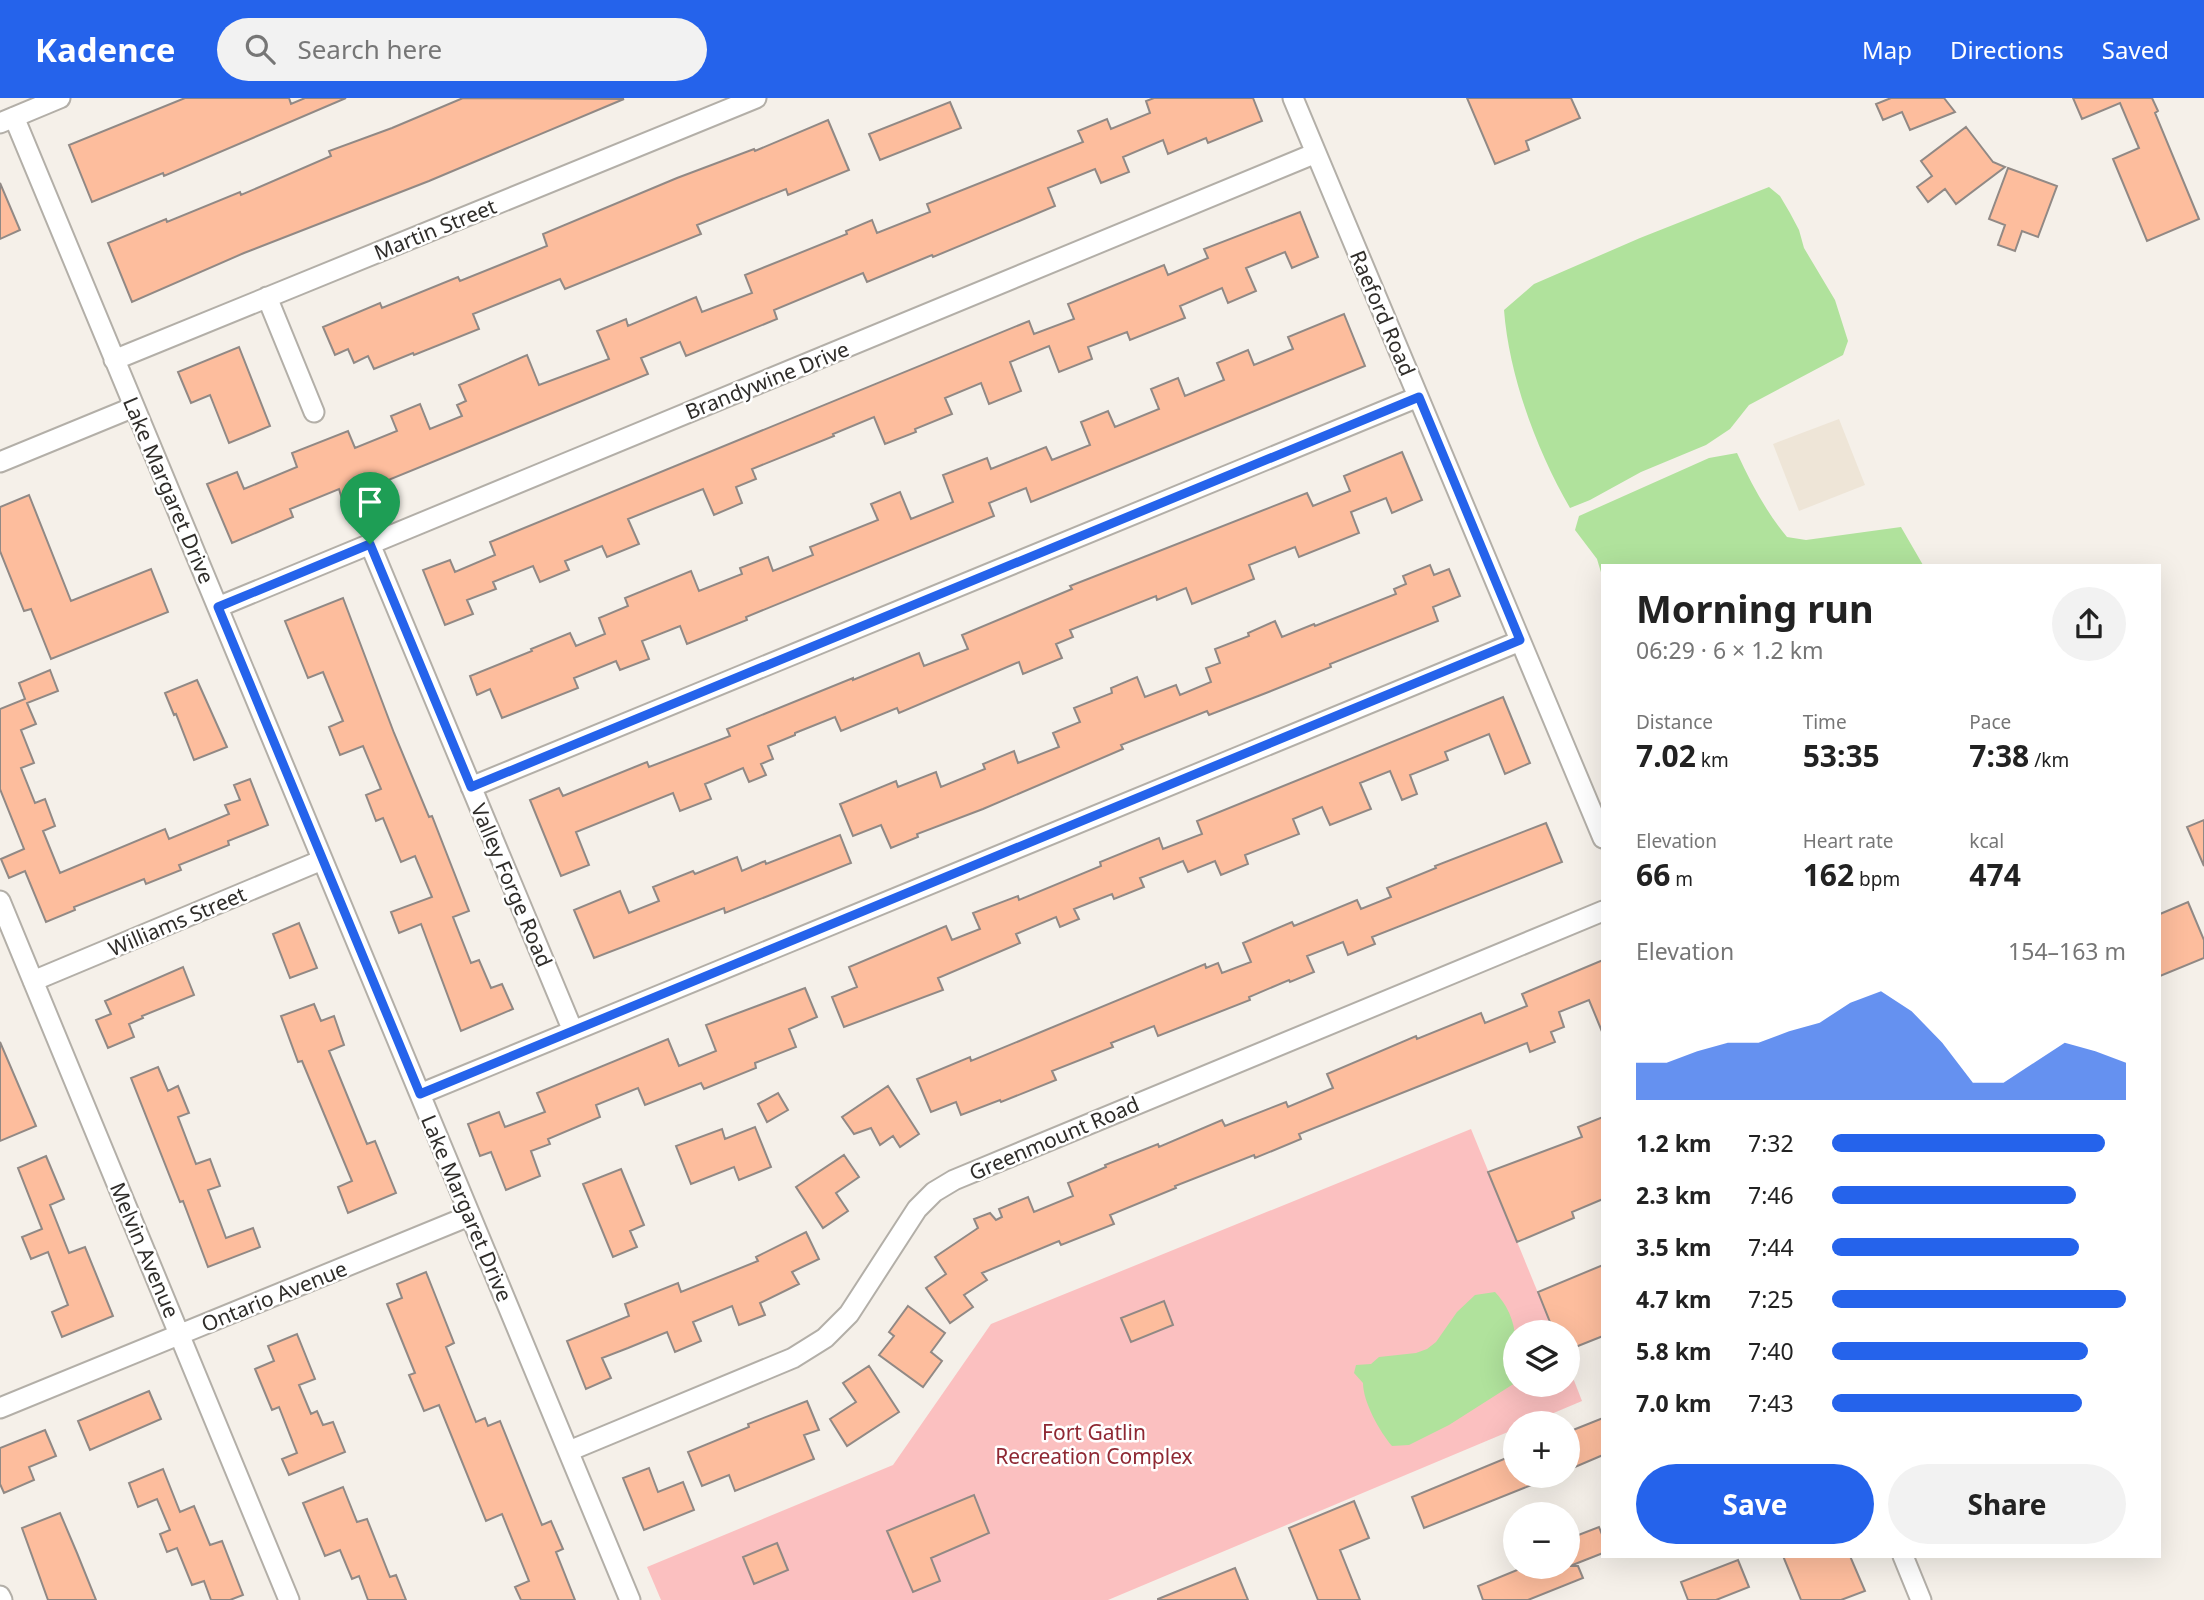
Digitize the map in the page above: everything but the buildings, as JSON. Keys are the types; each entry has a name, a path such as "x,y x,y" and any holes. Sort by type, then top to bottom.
{"street":[{"path":"7,120 60,98"},
{"name":"Martin Street","path":"114,360 756,98"},
{"name":"Raeford Road","path":"1293,98 1601,833"},
{"name":"Lake Margaret Drive","path":"7,120 134,407 630,1600"},
{"name":"Brandywine Drive","path":"218,607 1316,153"},
{"path":"267,297 314,412"},
{"path":"471,787 1419,397"},
{"path":"0,462 134,407"},
{"name":"Valley Forge Road","path":"370,544 573,1031"},
{"path":"420,1094 1520,640"},
{"name":"Williams Street","path":"33,981 322,860"},
{"name":"Melvin Avenue","path":"0,901 289,1600"},
{"name":"Greenmount Road","path":"569,1451 793,1358 825,1338 849,1314 917,1209 933,1192 954,1180 1601,912"},
{"name":"Ontario Avenue","path":"0,1408 469,1216"},
{"path":"1904,1558 1921,1600"}],"shaded area":[{"path":"1769,187 1780,196 1790,213 1804,248 1835,300 1848,341 1843,355 1749,405 1730,429 1706,445 1641,472 1570,508 1546,462 1526,412 1512,361 1504,310 1534,284"},
{"path":"1839,419 1865,485 1799,511 1773,444"},
{"path":"1737,453 1759,497 1787,537 1806,540 1901,527 1922,564 1601,564 1601,572 1597,559 1575,530 1579,516 1709,458"},
{"path":"1495,1292 1512,1320 1503,1320 1503,1391 1449,1425 1409,1445 1392,1446 1369,1408 1363,1383 1354,1373 1356,1365 1371,1364 1379,1357 1416,1353 1427,1349 1436,1342 1457,1312 1475,1295"}],"green space":[{"name":"Fort Gatlin Recreation Complex","path":"1471,1129 1549,1320 1503,1320 1503,1397 1580,1396 1582,1401 1558,1411 1503,1411 1503,1434 1108,1600 661,1600 647,1567 893,1465 991,1324"}],"route":[{"path":"1419,397 1520,640 420,1094 218,607 370,544 471,787 1419,397"}]}
